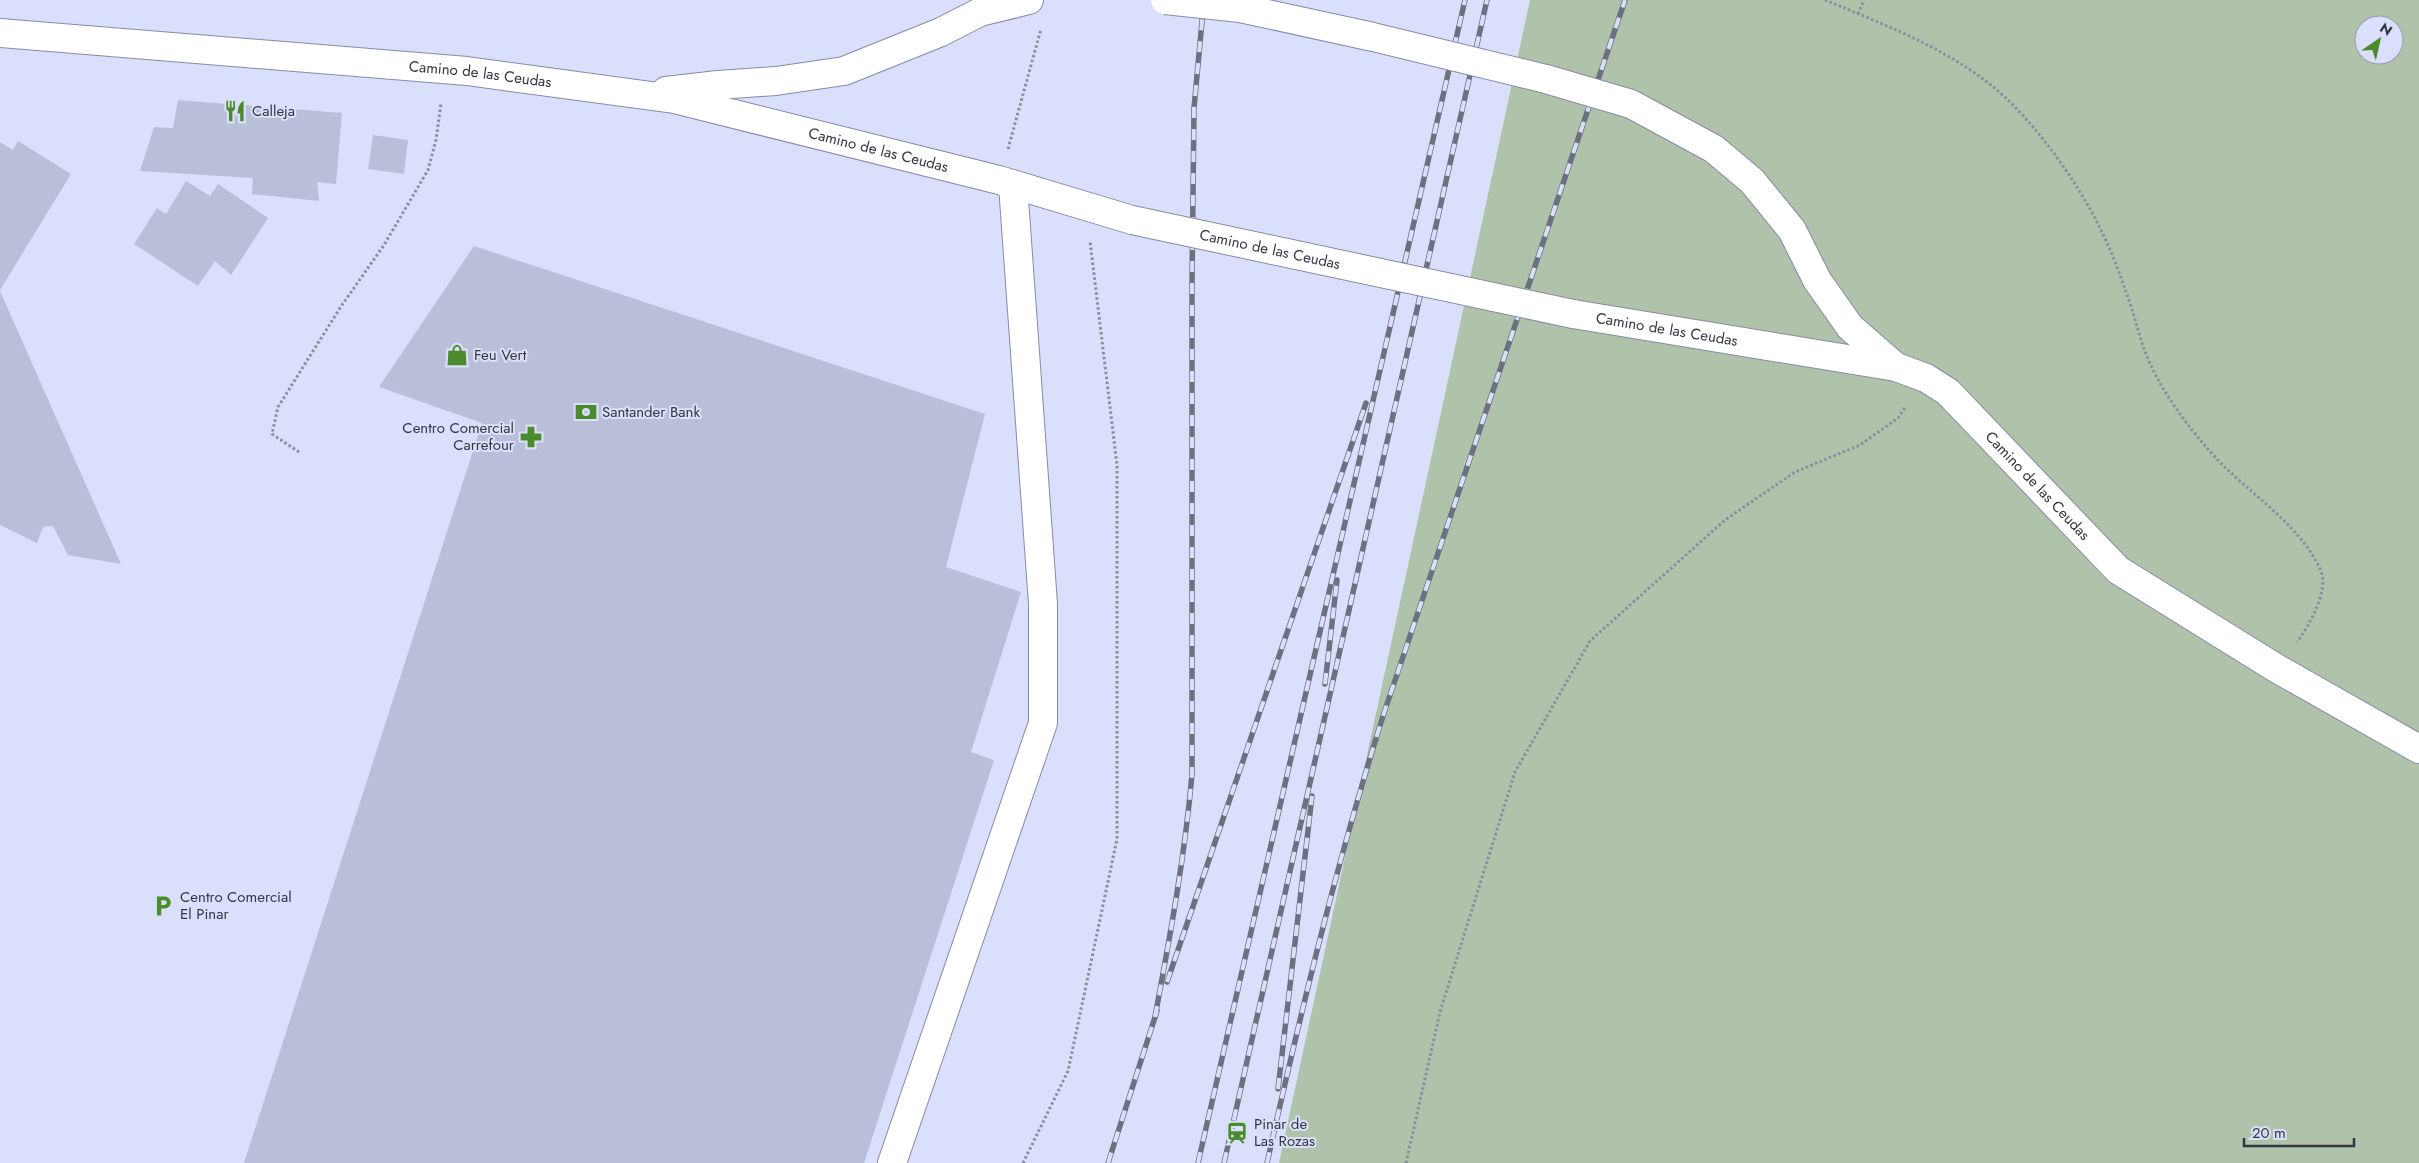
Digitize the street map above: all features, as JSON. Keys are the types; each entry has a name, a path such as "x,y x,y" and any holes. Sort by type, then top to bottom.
{"street":[{"path":"639,95 718,85 776,81 844,71 941,32 980,12 1029,0"},
{"path":"1165,0 1240,8 1373,37 1546,79 1631,104 1714,149 1752,181 1792,230 1817,280 1850,327 1896,367"},
{"name":"Camino de las Ceudas","path":"0,33 444,70 674,99 1006,183 1132,220 1573,314 1896,367 1926,378 1948,392 2118,570 2276,668 2419,749"},
{"path":"892,1163 1043,723 1043,604 1006,183"}],"path":[{"path":"1825,0 1893,28 1964,65 2011,103 2052,148 2100,227 2126,292 2146,355 2174,405 2207,448 2264,505 2292,528 2310,551 2322,573 2321,597 2307,628 2276,668"},
{"path":"1858,14 1864,0"},
{"path":"1006,183 1042,28"},
{"path":"299,452 272,434 278,407 340,308 384,245 428,170 436,140 444,70"},
{"path":"1023,1163 1068,1071 1117,839 1117,465 1086,208"},
{"path":"1406,1163 1440,1012 1515,772 1590,641 1725,520 1795,472 1860,445 1898,418 1926,378"}],"green space":[{"path":"1530,0 2419,0 2419,1163 1279,1163"}],"building":[{"path":"178,100 342,113 336,184 317,182 319,201 252,194 253,178 140,171 154,127 173,128"},
{"path":"373,135 408,140 404,174 368,169"},
{"path":"18,141 71,174 0,290 0,142 13,150"},
{"path":"186,181 210,196 218,184 268,218 231,275 215,261 198,286 134,244 157,208 166,214"},
{"path":"474,246 985,414 946,567 1021,592 971,752 994,760 864,1163 244,1163 482,423 379,387"},
{"path":"0,291 121,564 68,555 53,526 43,527 37,543 0,525"}],"railway":[{"path":"1155,1017 1181,866 1192,774 1194,108 1204,0"},
{"path":"1198,1163 1465,0"},
{"path":"1224,1163 1487,0"},
{"path":"1267,1163 1321,936 1351,824 1384,713 1625,0"},
{"path":"1167,982 1366,403"},
{"path":"1325,684 1337,580"},
{"path":"1278,1089 1312,796"},
{"path":"1108,1163 1157,1011"}],"place":[{"name":"Calleja","path":"235,111"},
{"name":"Feu Vert","path":"457,355"},
{"name":"Santander Bank","path":"586,412"},
{"name":"Centro Comercial Carrefour","path":"531,437"},
{"name":"Centro Comercial El Pinar","path":"163,906"},
{"name":"Pinar de Las Rozas","path":"1237,1133"}]}
